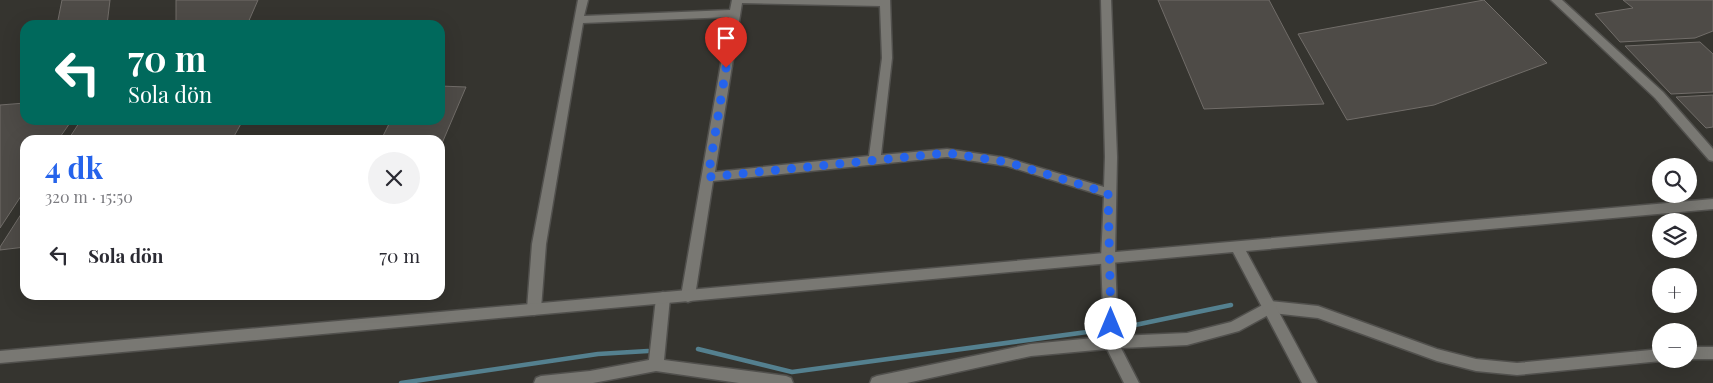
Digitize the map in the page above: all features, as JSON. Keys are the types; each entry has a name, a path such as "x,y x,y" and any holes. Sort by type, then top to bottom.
{"street":[{"path":"534,309 539,244 583,0"},
{"path":"688,296 737,0 885,2 886,58 875,159"},
{"path":"1106,0 1111,157 1108,193 1111,342 1132,383"},
{"path":"1556,0 1659,95 1713,157"},
{"path":"578,20 735,13"},
{"path":"708,177 947,153 1007,162 1108,193"},
{"path":"0,357 1713,204"},
{"path":"1237,247 1310,383"},
{"path":"656,365 663,298"},
{"path":"877,383 1031,350 1111,342 1187,340 1234,327 1270,307 1318,312 1437,355 1476,365 1517,369 1652,356"},
{"path":"1697,354 1712,355"},
{"path":"542,383 590,380 656,365 736,379 786,383"}],"building":[{"path":"62,0 110,0 108,20 58,20"},
{"path":"176,0 258,0 249,20 176,20"},
{"path":"1158,0 1269,0 1324,104 1204,109"},
{"path":"1484,0 1547,63 1434,105 1347,120 1298,34"},
{"path":"1623,0 1713,0 1713,31 1695,38 1620,42 1595,14 1633,8"},
{"path":"1700,42 1713,54 1713,92 1671,94 1625,46"},
{"path":"445,86 466,87 445,136 384,135 388,125 445,125"},
{"path":"1713,95 1713,127 1706,128 1676,97"},
{"path":"20,103 20,125 68,125 62,135 20,135 20,198 0,228 0,105"},
{"path":"78,125 240,125 235,135 71,135"},
{"path":"20,216 20,248 0,250 0,247"}],"waterway":[{"path":"1135,325 1231,305"},
{"path":"698,349 792,372 1087,332"},
{"path":"401,383 598,354 648,351"}],"route":[{"path":"726,68 708,177 839,162 947,153 1007,162 1108,193 1111,324"}]}
